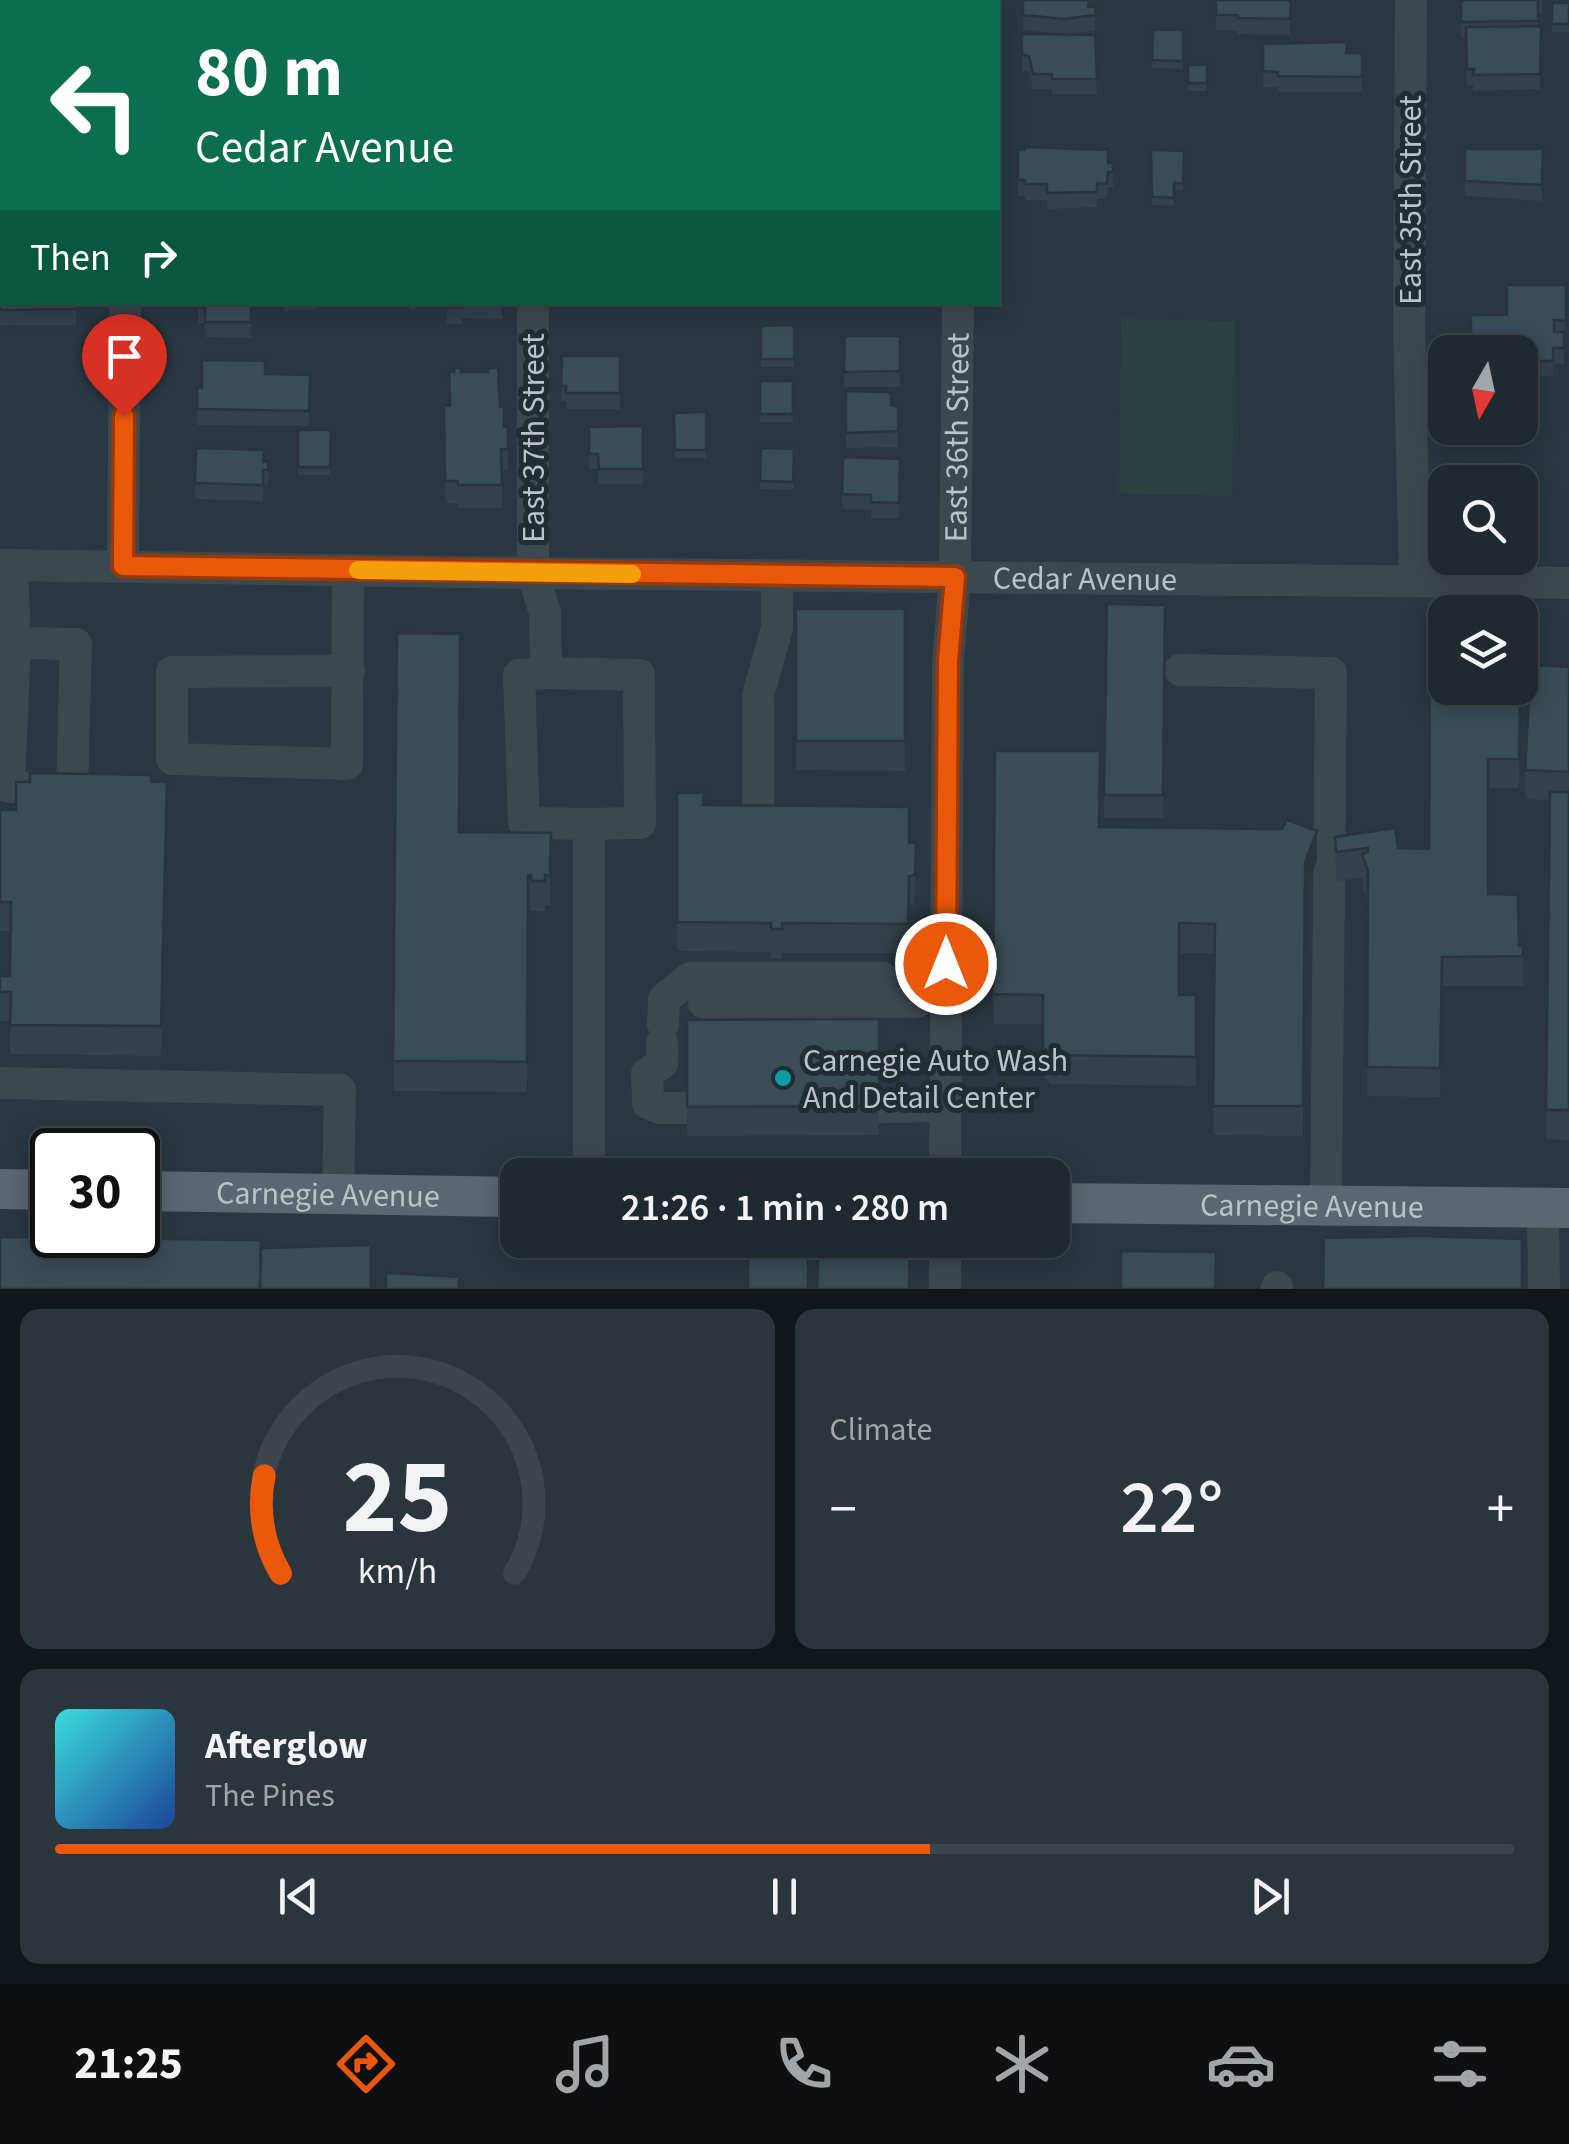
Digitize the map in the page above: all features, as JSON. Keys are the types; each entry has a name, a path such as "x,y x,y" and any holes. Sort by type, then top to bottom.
{"main road":[{"path":"0,1189 30,1190"},
{"name":"Carnegie Avenue","path":"160,1191 500,1197"},
{"name":"Carnegie Avenue","path":"1070,1204 1556,1208"}],"street":[{"name":"East 35th Street","path":"1411,0 1414,579"},
{"path":"123,566 125,305"},
{"name":"East 37th Street","path":"533,305 533,573 545,614 546,673"},
{"name":"East 36th Street","path":"945,1158 948,661 955,577 958,305"},
{"name":"Cedar Avenue","path":"6,565 1569,583"},
{"path":"6,565 16,643 10,787 72,789 76,644 16,643"},
{"path":"348,570 349,671 347,764 172,759 172,672 349,671"},
{"path":"758,813 758,695 777,628 777,576"},
{"path":"1180,670 1330,673 1326,1206"},
{"path":"519,674 639,675 640,823 589,824 524,823 519,674"},
{"path":"589,824 589,1158"},
{"path":"687,1108 660,1108 648,1103 646,1074 662,1063 664,999 690,978 883,978 901,1002"},
{"path":"704,1003 946,1002"},
{"path":"0,1083 340,1090 338,1194"},
{"path":"879,1107 945,1106"},
{"path":"1544,1289 1556,1208"},
{"path":"945,1258 945,1289"}],"green space":[{"path":"1121,319 1235,321 1232,496 1119,494"}],"building":[{"path":"1023,0 1089,0 1088,7 1096,7 1095,15 1064,19 1023,15"},
{"path":"1216,0 1291,0 1290,19 1216,15"},
{"path":"1461,0 1538,0 1538,21 1461,22"},
{"path":"1552,3 1569,3 1569,24 1552,24"},
{"path":"1541,26 1540,74 1473,75 1474,69 1467,69 1466,27"},
{"path":"1153,30 1183,30 1183,61 1152,60"},
{"path":"1022,34 1095,35 1097,79 1052,79 1052,74 1033,74 1029,56 1022,55"},
{"path":"1347,42 1346,53 1362,53 1362,77 1278,76 1278,72 1263,71 1263,44"},
{"path":"1188,65 1207,65 1207,83 1188,83"},
{"path":"1465,149 1543,149 1542,185 1465,181"},
{"path":"1018,150 1108,150 1113,172 1108,172 1107,184 1097,183 1097,192 1047,193 1047,184 1025,184 1025,180 1018,180"},
{"path":"1151,150 1184,151 1183,183 1174,183 1174,198 1152,197"},
{"path":"1507,285 1566,285 1566,321 1554,320 1554,332 1564,332 1564,348 1553,348 1553,361 1538,361 1538,335 1471,335 1471,315 1507,315"},
{"path":"0,305 77,305 76,309 0,310"},
{"path":"251,305 251,322 205,322 205,307 198,307"},
{"path":"794,325 794,359 761,359 761,326"},
{"path":"845,336 900,336 900,371 844,372"},
{"path":"562,356 620,356 620,393 566,393 566,386 561,386"},
{"path":"202,360 265,361 265,374 310,375 309,411 197,409"},
{"path":"454,368 461,368 461,372 488,372 488,368 498,368 500,407 504,407 504,427 508,426 508,449 501,449 502,485 458,485 458,481 445,481 444,406 450,406 449,371 454,372"},
{"path":"760,381 793,381 793,414 760,414"},
{"path":"846,391 891,392 891,405 898,407 898,431 846,433"},
{"path":"706,412 706,450 675,450 674,413"},
{"path":"643,426 643,469 599,469 598,454 589,454 589,427"},
{"path":"298,430 331,430 330,467 298,467"},
{"path":"196,448 264,450 263,462 268,462 268,470 263,470 263,485 195,483"},
{"path":"761,448 794,449 793,482 760,481"},
{"path":"843,457 900,459 899,503 871,502 871,495 842,494"},
{"path":"1107,604 1165,605 1163,795 1104,795"},
{"path":"796,609 905,609 905,741 796,741"},
{"path":"397,633 460,634 459,832 551,833 550,876 545,875 545,881 531,881 528,875 527,1062 393,1061"},
{"path":"1538,665 1569,667 1569,772 1525,770 1529,705 1538,705"},
{"path":"1430,705 1520,705 1519,759 1488,759 1488,894 1518,895 1519,946 1523,946 1523,956 1442,957 1440,1068 1367,1067 1368,871 1362,854 1368,848 1336,852 1335,837 1395,828 1398,848 1429,849"},
{"path":"995,751 1100,751 1099,827 1282,829 1287,820 1317,831 1305,862 1303,1106 1213,1106 1215,924 1179,923 1179,995 1196,995 1196,1057 1051,1055 1043,1047 1043,995 993,994"},
{"path":"30,773 151,775 151,782 167,782 161,1026 10,1025 11,992 0,992 0,976 10,976 11,902 0,902 0,810 16,810 16,782 30,782"},
{"path":"1550,792 1569,792 1569,1110 1546,1110"},
{"path":"677,793 704,793 703,805 909,807 909,843 916,843 915,875 909,876 908,924 782,923 782,929 771,929 771,923 677,922"},
{"name":"Carnegie Auto Wash And Detail Center","path":"879,1019 879,1106 687,1107 687,1020"},
{"path":"0,1237 30,1237 30,1258 160,1258 160,1239 261,1240 260,1289 0,1289"},
{"path":"1324,1238 1522,1239 1522,1289 1323,1289"},
{"path":"371,1245 371,1289 260,1289 261,1248"},
{"path":"1121,1251 1216,1252 1215,1289 1121,1289"},
{"path":"748,1258 808,1258 808,1289 748,1289"},
{"path":"818,1258 910,1258 909,1289 817,1289"},
{"path":"386,1273 459,1277 459,1289 386,1289"}],"slow traffic":[{"path":"358,570 632,574"}],"place":[{"name":"Carnegie Auto Wash And Detail Center","path":"783,1078"}],"route":[{"path":"124,416 123,566 955,577 948,661 946,964"}]}
